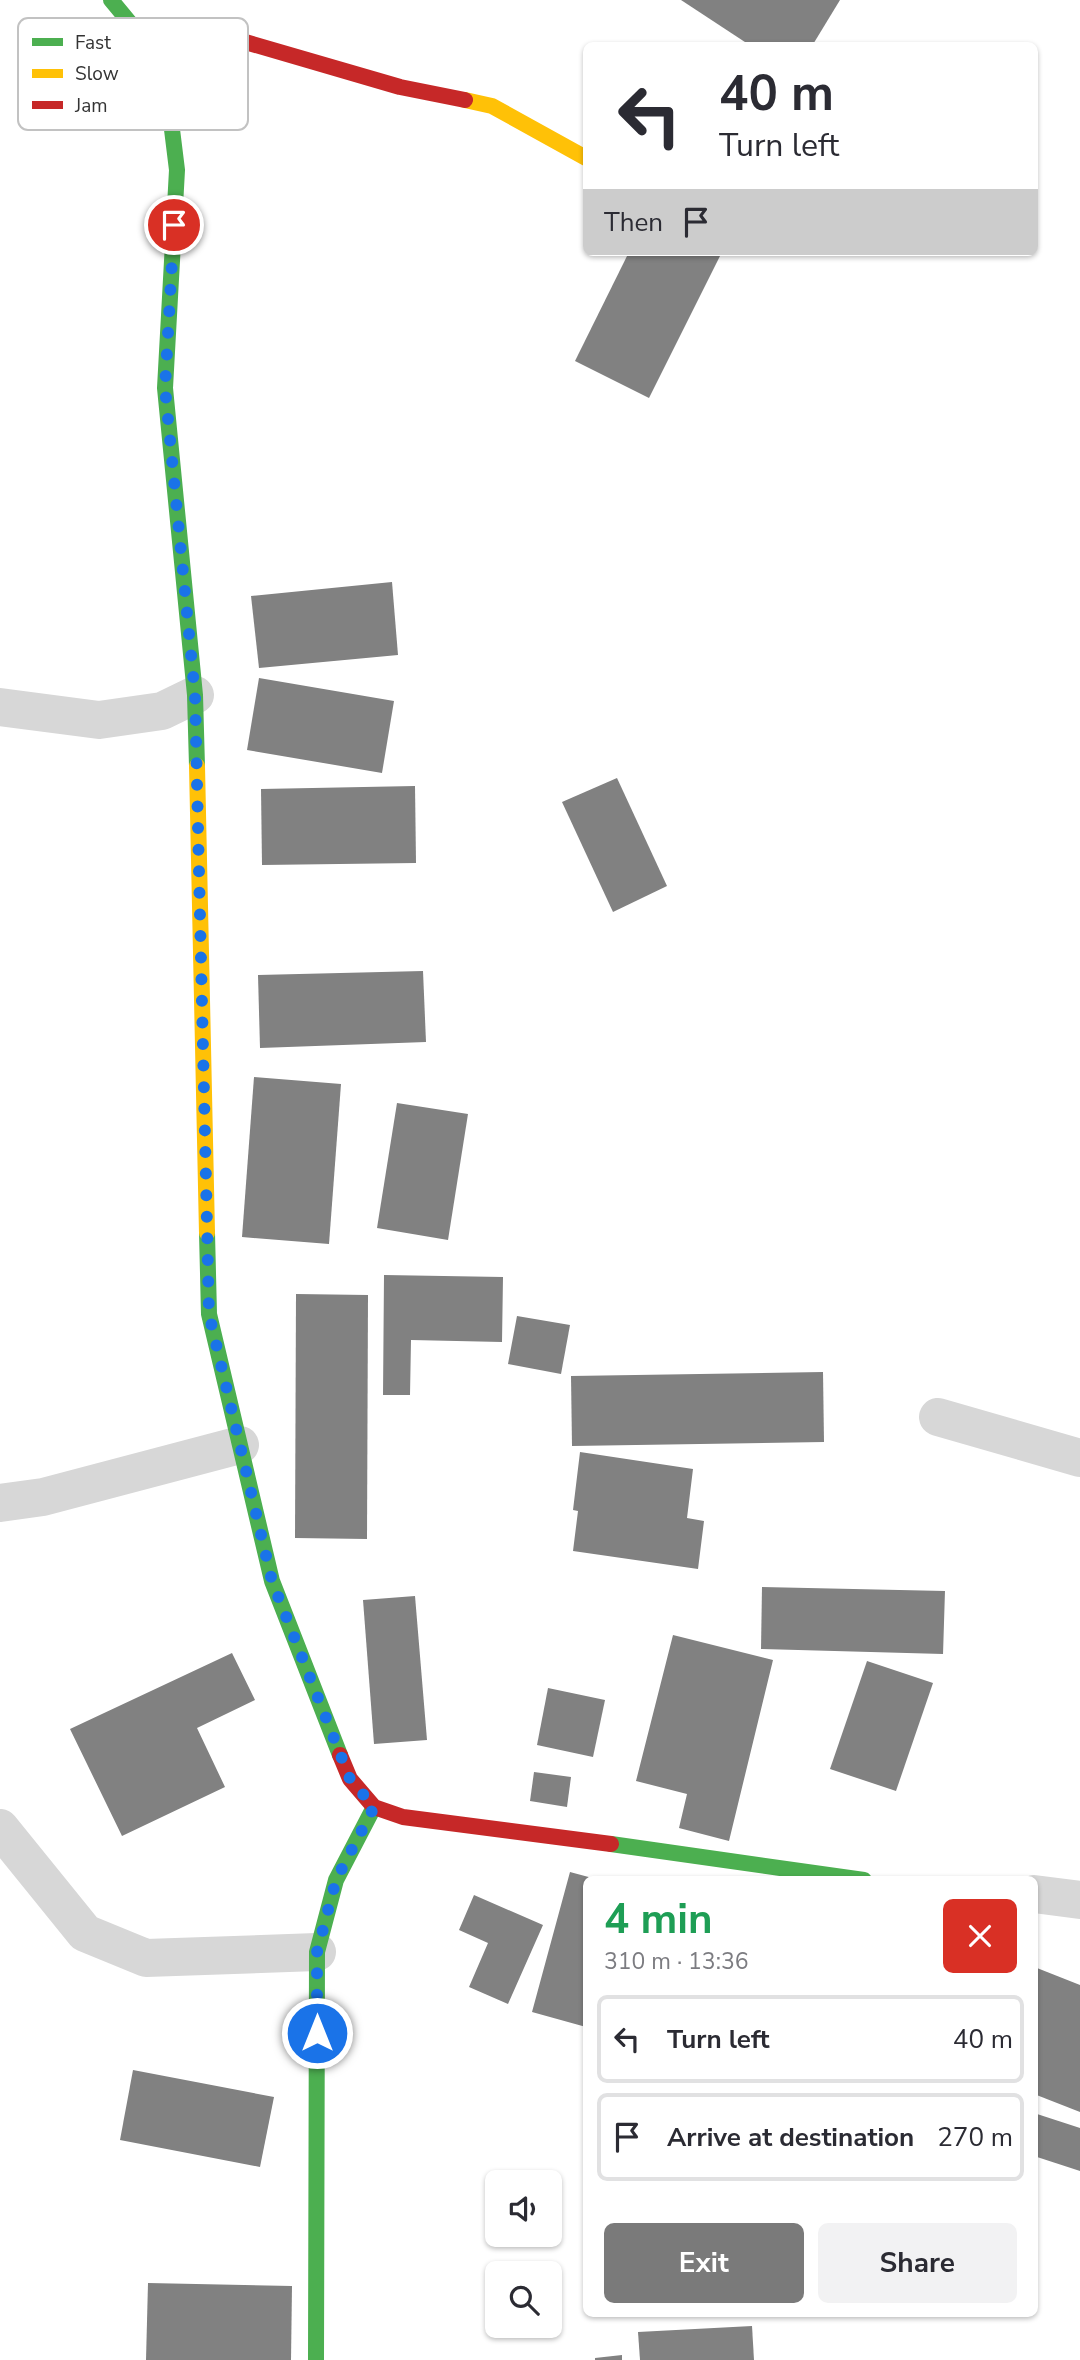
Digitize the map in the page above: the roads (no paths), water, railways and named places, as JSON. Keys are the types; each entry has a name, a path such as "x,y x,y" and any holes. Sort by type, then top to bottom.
{"street":[{"path":"111,0 126,18"},
{"path":"248,43 400,86 492,106 583,156"},
{"path":"172,130 177,170 165,388 195,695 209,1314 272,1581 350,1779 374,1807 403,1817 836,1876"},
{"path":"0,707 99,720 162,711 195,695"},
{"path":"938,1417 1080,1458"},
{"path":"0,1503 43,1497 240,1445"},
{"path":"316,2360 317,1952 336,1880 374,1807"},
{"path":"0,1828 85,1933 146,1958 317,1952"},
{"path":"1038,1895 1080,1900"}]}
